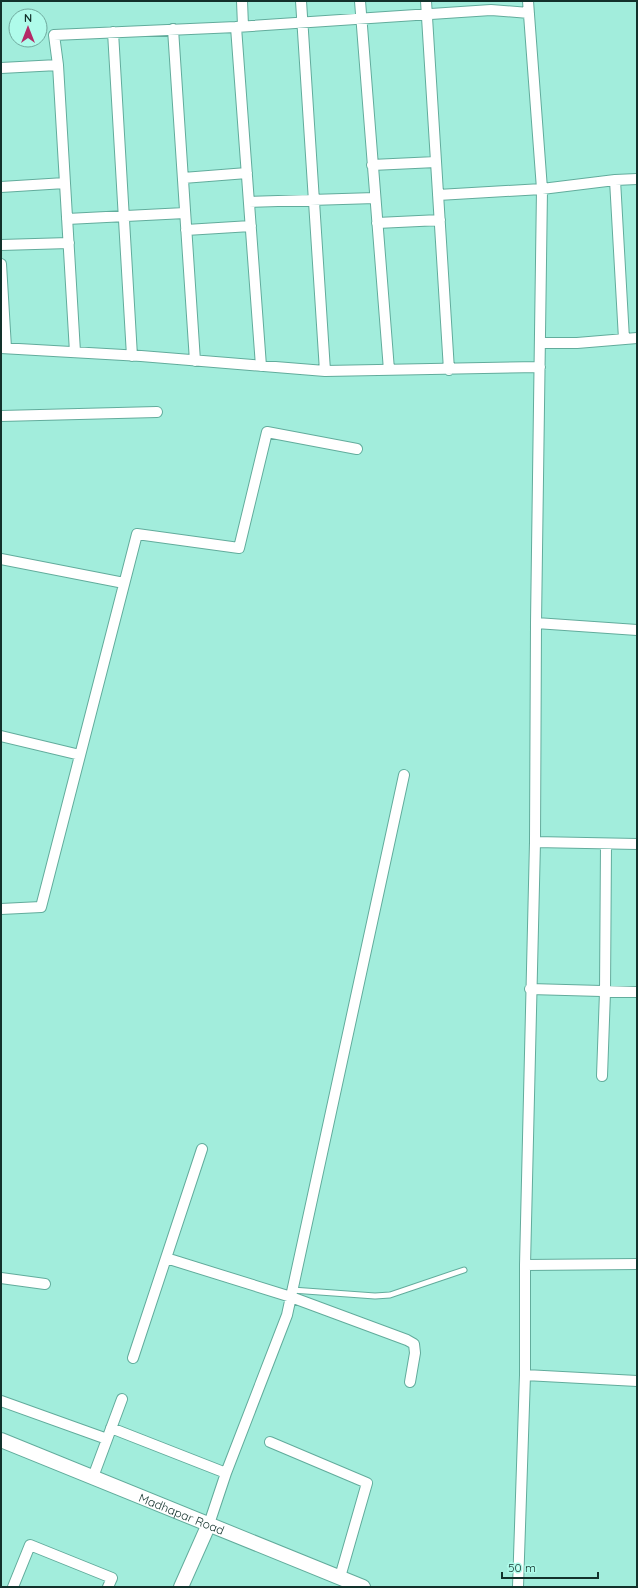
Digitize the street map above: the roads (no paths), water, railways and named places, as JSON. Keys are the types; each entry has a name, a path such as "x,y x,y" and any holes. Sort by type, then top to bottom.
{"main road":[{"name":"Madhapar Road","path":"1,1440 363,1587"},
{"path":"181,1587 209,1524"}],"street":[{"path":"242,1 240,26 247,173 261,366"},
{"path":"301,1 325,371"},
{"path":"360,1 388,370"},
{"path":"426,1 449,370"},
{"path":"518,1587 524,1375 530,989 535,842 536,623 542,189 528,1"},
{"path":"75,352 58,65 54,35 240,26 491,10 529,13"},
{"path":"173,29 195,361"},
{"path":"113,32 132,356"},
{"path":"1,68 58,65"},
{"path":"372,165 436,162"},
{"path":"183,178 247,173"},
{"path":"438,195 542,189 615,180 637,179"},
{"path":"615,180 624,339"},
{"path":"1,187 65,183"},
{"path":"249,202 375,198"},
{"path":"67,220 185,213"},
{"path":"377,223 440,220"},
{"path":"186,230 251,226"},
{"path":"1,245 68,243"},
{"path":"1,264 3,348 132,356 325,371 449,370 540,367"},
{"path":"541,343 637,338"},
{"path":"1,416 157,412"},
{"path":"1,909 41,907 137,534 239,548 266,432 357,449"},
{"path":"1,559 124,583"},
{"path":"536,623 637,630"},
{"path":"1,736 80,756"},
{"path":"209,1524 226,1472 287,1315 404,775"},
{"path":"535,842 637,844"},
{"path":"602,1076 605,992 606,844"},
{"path":"530,989 637,992"},
{"path":"134,1358 202,1150"},
{"path":"166,1258 291,1294 407,1340 414,1344 415,1354 410,1382"},
{"path":"525,1265 637,1264"},
{"path":"1,1278 45,1284"},
{"path":"524,1375 637,1380"},
{"path":"93,1477 122,1399"},
{"path":"1,1401 108,1439"},
{"path":"111,1428 226,1472"},
{"path":"270,1442 367,1483 340,1577"},
{"path":"13,1587 30,1544 112,1578 108,1587"}],"lane":[{"path":"291,1294 390,1295 464,1270"}]}
